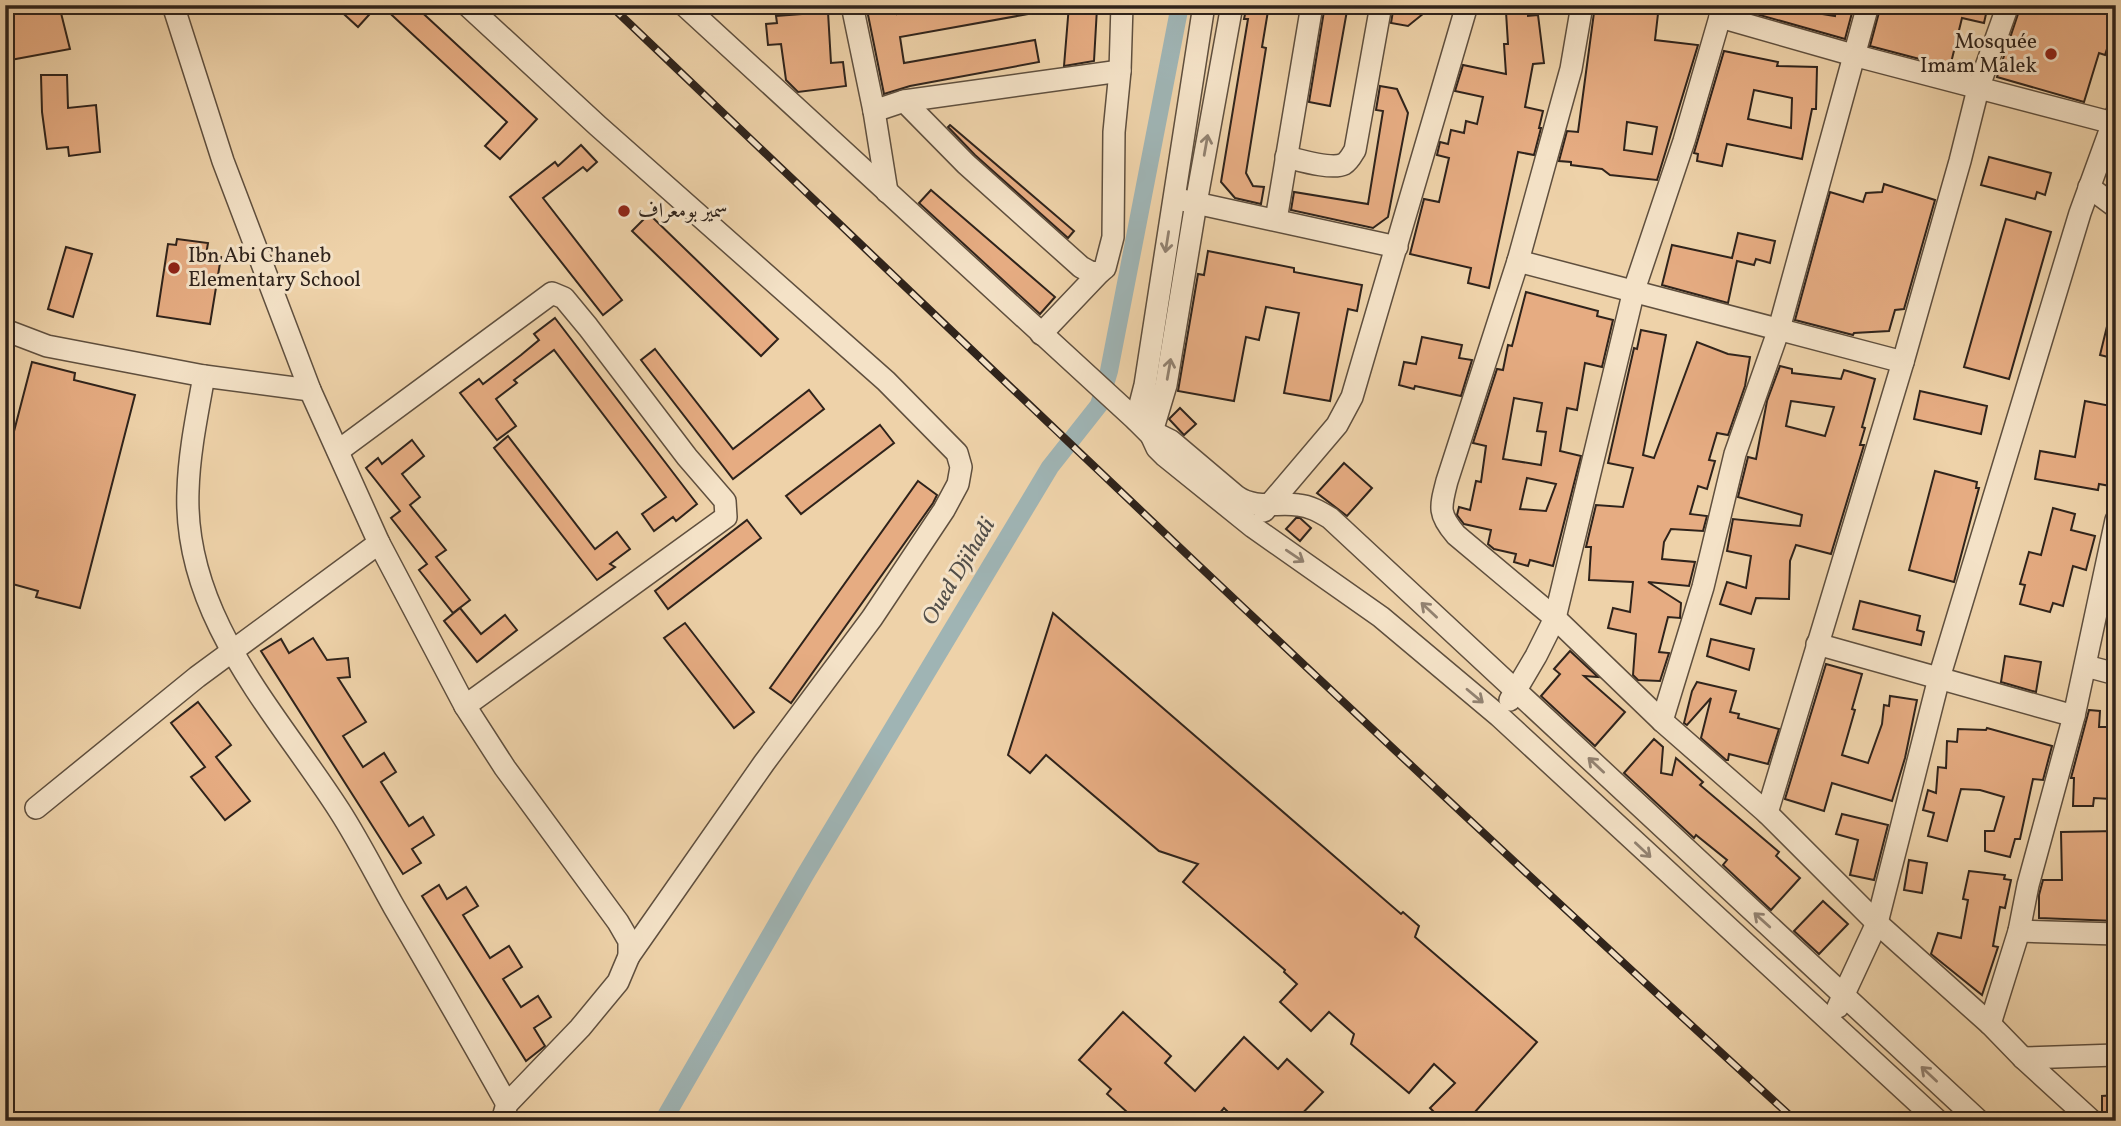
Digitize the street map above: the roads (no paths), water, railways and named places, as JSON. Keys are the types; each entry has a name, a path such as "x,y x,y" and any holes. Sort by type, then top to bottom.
{"street":[{"path":"173,5 223,161 310,390 379,543 465,706 505,768 618,922 629,941 629,956"},
{"path":"204,376 193,433 187,494 191,539 215,620 231,652 340,811 504,1112 618,982 629,956 756,775 872,618 944,510 958,484 961,467 957,453 886,381 598,126 467,5"},
{"path":"852,5 874,111 887,192"},
{"path":"1041,334 1105,268 1113,237 1114,132 1120,71 1122,5"},
{"path":"1136,420 1145,385 1204,5"},
{"path":"1136,420 1166,385 1232,5"},
{"path":"1276,220 1311,5"},
{"path":"1286,157 1332,166 1346,163 1350,158 1355,150 1381,5"},
{"path":"1253,527 1268,505 1337,425 1352,397 1466,5"},
{"path":"1582,5 1571,69 1518,261 1450,469 1441,512 1443,520 1456,535 1555,618 1662,721 1767,813 1877,923 1990,1024 2092,1121"},
{"path":"1662,721 1703,587 1735,454 1779,328 1868,5"},
{"path":"1767,813 1903,362 1957,174 1978,89 2008,5"},
{"path":"693,6 887,192 1136,420 1171,441 1241,500 1254,504 1297,504 1330,518 1979,1121"},
{"path":"1499,716 1555,618 1634,290 1684,141 1721,11 1853,55 1978,89 2114,119 2089,187 1939,678 1877,923 1831,1021"},
{"path":"874,111 904,101 1120,71"},
{"path":"904,101 1021,216 1082,267 1092,273 1100,272"},
{"path":"2089,187 2116,207"},
{"path":"1173,198 1396,247"},
{"path":"1518,261 1903,362"},
{"path":"338,451 552,293 564,298 580,317 687,457 725,500 726,517 465,706"},
{"path":"5,330 47,346 204,376 310,390"},
{"path":"1136,420 1160,452 1253,527 1381,617 1499,716 1938,1121"},
{"path":"1990,1024 2019,931 2028,886 2074,716 2116,520"},
{"path":"36,808 231,652 379,543"},
{"path":"1817,644 2074,716"},
{"path":"2085,666 2116,674"},
{"path":"2019,931 2116,934"},
{"path":"2023,1058 2116,1055"}],"waterway":[{"name":"Oued Djihadi","path":"663,1121 805,875 1050,467 1099,405 1109,371 1180,5"}],"railway":[{"path":"610,5 1348,706 1796,1121"}],"place":[{"name":"Mosquée Imam Malek","path":"2051,54"},
{"name":"سمير بومعراف","path":"624,211"},
{"name":"Ibn Abi Chaneb Elementary School","path":"174,268"}]}
